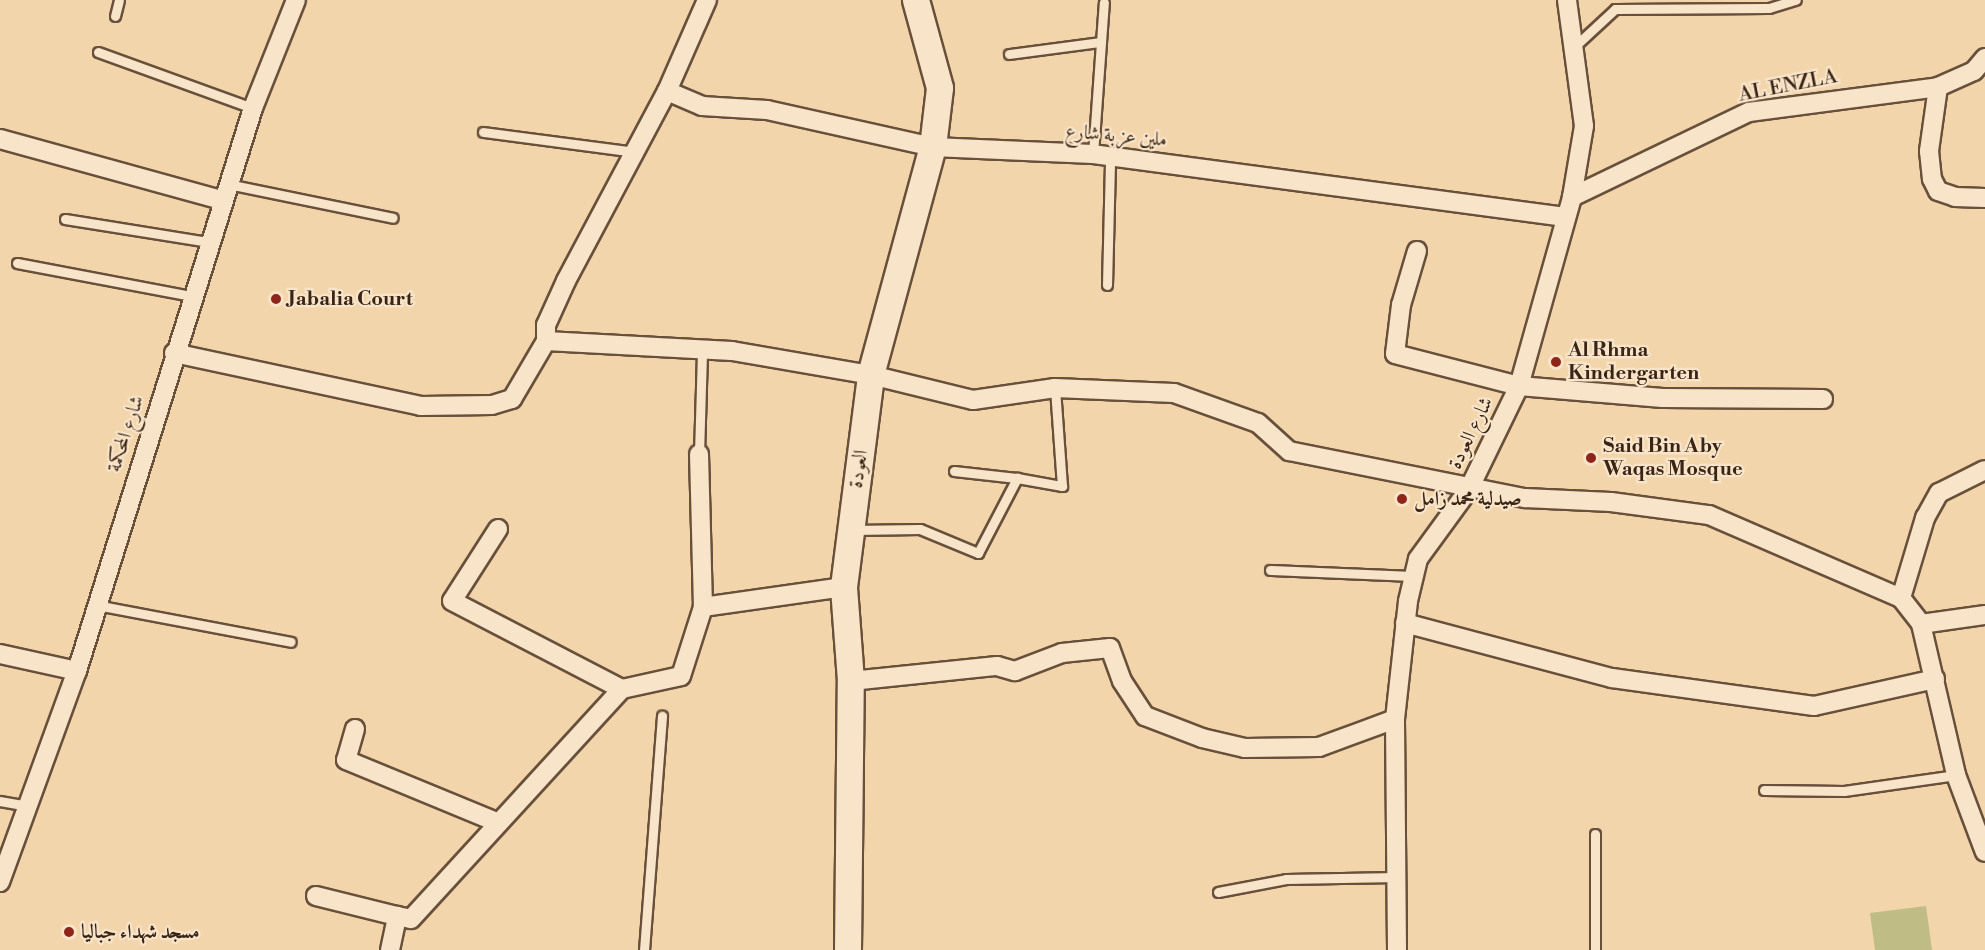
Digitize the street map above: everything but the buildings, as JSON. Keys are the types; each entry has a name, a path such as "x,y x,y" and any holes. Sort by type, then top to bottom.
{"main road":[{"name":"العودة","path":"848,950 851,681 844,587 850,530 871,375 933,147 940,88 916,0"}],"street":[{"name":"شارع المحكمة","path":"0,882 77,671 95,605 208,242 253,108 296,0"},
{"path":"174,353 421,406 492,405 512,399 546,340 546,325 566,282 667,91 705,0"},
{"name":"شارع العودة","path":"1397,950 1400,878 1395,719 1405,623 1418,559 1469,489 1519,386 1564,217 1572,197 1584,126 1566,0"},
{"name":"AL ENZLA","path":"1572,197 1749,112 1938,87 1983,65"},
{"path":"1938,87 1929,151 1932,179 1938,191 1955,198 1985,198"},
{"name":"ملين عزبة شارع","path":"667,91 702,106 767,110 933,147 1101,156 1564,217"},
{"path":"0,140 225,192"},
{"path":"1417,251 1401,305 1395,354 1519,386 1663,398 1823,399"},
{"path":"546,340 702,353 732,351 871,375 973,400 1055,388 1174,393 1258,423 1289,451 1469,489 1709,515 1901,598 1921,624 1956,775 1985,852"},
{"path":"316,896 411,919 622,689 681,676 703,607 699,454"},
{"path":"1901,598 1925,518 1939,493 1985,470"},
{"path":"498,529 452,601 622,689"},
{"path":"703,607 844,587"},
{"path":"1921,624 1985,615"},
{"path":"1405,623 1612,678 1814,706 1935,679"},
{"path":"851,681 997,666 1014,671 1062,653 1110,648 1122,681 1145,716 1212,740 1245,748 1319,747 1395,719"},
{"path":"0,654 77,671"},
{"path":"355,729 346,760 500,823"},
{"path":"390,950 397,916"}],"lane":[{"path":"115,16 119,0"},
{"path":"1574,47 1615,9 1769,8 1796,0"},
{"path":"1104,2 1100,42 1101,156 1107,285"},
{"path":"1009,54 1100,42"},
{"path":"98,52 253,108"},
{"path":"483,132 635,152"},
{"path":"225,192 393,218"},
{"path":"65,219 208,242"},
{"path":"17,263 192,296"},
{"path":"699,454 702,353"},
{"path":"954,471 1062,486 1055,388"},
{"path":"850,530 920,529 978,553 1017,478"},
{"path":"1270,570 1414,576"},
{"path":"95,605 291,642"},
{"path":"644,950 662,716"},
{"path":"1764,790 1844,791 1956,775"},
{"path":"0,801 27,806"},
{"path":"1595,834 1595,950"},
{"path":"1218,892 1286,879 1400,878"}],"shaded area":[{"path":"1926,906 1932,950 1875,950 1870,913"}],"place":[{"name":"Jabalia Court","path":"276,299"},
{"name":"Al Rhma Kindergarten","path":"1556,362"},
{"name":"Said Bin Aby Waqas Mosque","path":"1591,458"},
{"name":"صيدلية محمد زامل","path":"1402,499"},
{"name":"مسجد شهداء جباليا","path":"69,932"}]}
